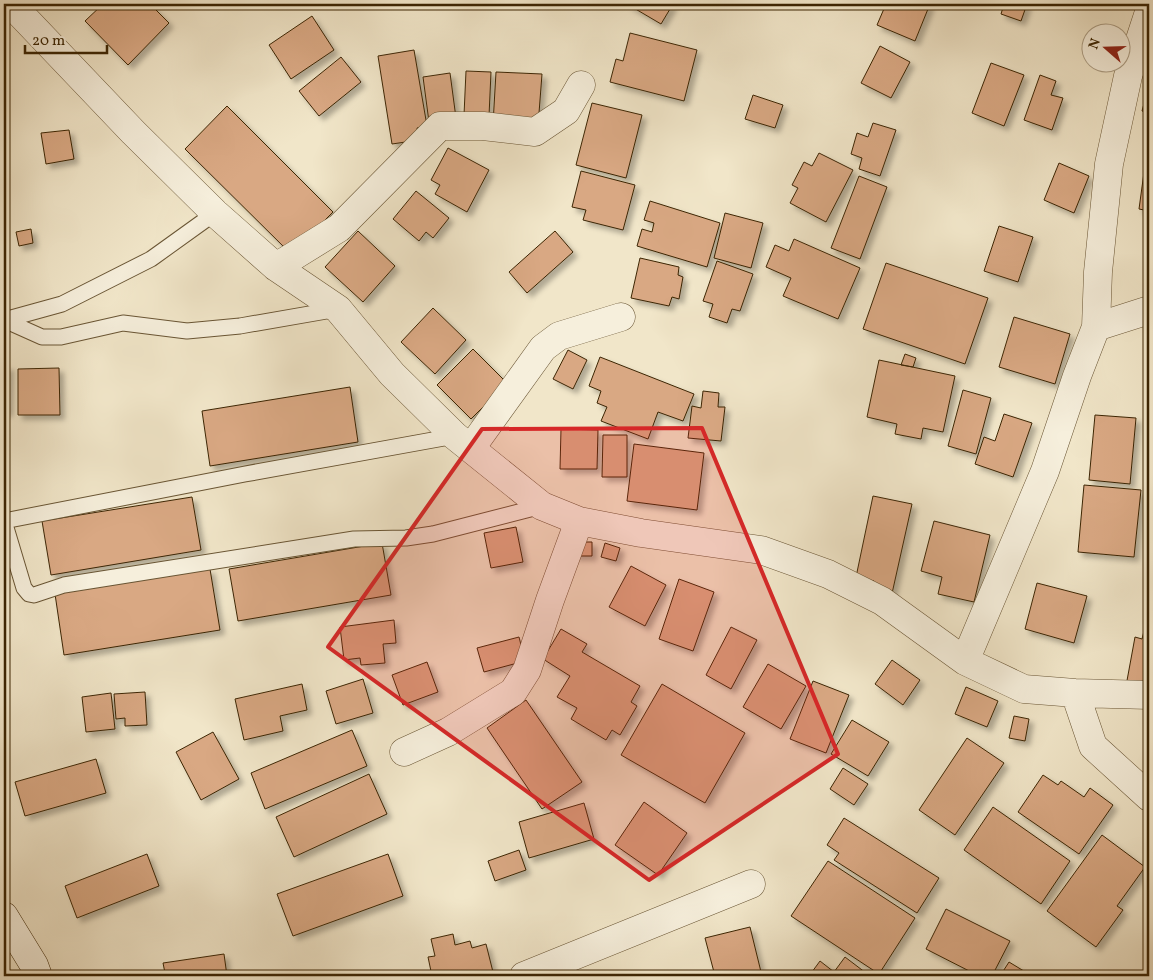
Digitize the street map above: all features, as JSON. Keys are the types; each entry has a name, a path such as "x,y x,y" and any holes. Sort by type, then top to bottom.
{"street":[{"path":"11,4 133,132 215,213 276,268 338,309 392,374 463,442 542,506 579,521 641,533 761,550 828,574 882,601 965,661 1024,689 1075,693 1149,695"},
{"path":"965,661 1045,472 1077,376 1096,327 1098,272 1109,164 1128,76 1149,12"},
{"path":"276,268 339,228 440,126 483,126 535,132 566,111 581,85"},
{"path":"1096,327 1149,310"},
{"path":"463,442 512,390 543,348 559,336 621,317"},
{"path":"404,752 448,732 513,692 528,670 550,600 579,521"},
{"path":"1075,693 1093,746 1149,797"},
{"path":"524,976 751,884"},
{"path":"4,916 34,965 38,976"}],"lane":[{"path":"4,320 62,304 151,259 215,213"},
{"path":"4,320 42,337 61,337 124,323 187,331 240,326 338,309"},
{"path":"463,442 245,474 4,521 24,588 29,594 34,595 64,584 354,539 406,538 433,534 542,506"}],"highlighted area":[{"path":"702,428 838,754 649,880 328,647 482,429"}],"building":[{"path":"103,4 150,4 169,23 128,65 85,21"},
{"path":"627,4 673,4 661,24"},
{"path":"886,4 930,4 915,41 877,25"},
{"path":"1004,4 1027,4 1021,21 1001,14"},
{"path":"312,16 334,50 291,79 269,45"},
{"path":"630,33 697,50 684,101 610,82 616,59 623,61"},
{"path":"880,46 910,62 891,98 861,83"},
{"path":"414,50 427,126 417,128 419,140 392,144 378,56"},
{"path":"341,57 361,82 319,116 299,91"},
{"path":"991,63 1024,75 1004,126 972,113"},
{"path":"466,71 491,72 489,116 464,115"},
{"path":"496,72 542,74 538,126 493,124"},
{"path":"450,73 456,118 429,122 423,77"},
{"path":"1040,75 1056,81 1051,95 1063,98 1052,130 1024,120"},
{"path":"1149,85 1149,113 1142,111"},
{"path":"753,95 783,105 775,128 745,119"},
{"path":"592,103 642,115 626,178 576,165"},
{"path":"227,106 333,212 291,254 185,149"},
{"path":"873,123 896,130 880,176 859,169 862,158 851,154 857,133 868,137"},
{"path":"69,130 74,159 46,164 41,133"},
{"path":"448,148 489,170 467,212 435,194 440,185 431,180"},
{"path":"819,153 853,170 826,222 790,203 798,188 792,185 804,162 812,166"},
{"path":"1059,163 1089,176 1074,213 1044,200"},
{"path":"1145,165 1149,165 1149,211 1139,209"},
{"path":"581,171 635,185 623,230 583,220 586,210 572,207"},
{"path":"859,176 887,187 860,259 831,248"},
{"path":"416,191 449,218 433,238 426,232 419,241 393,219"},
{"path":"650,201 720,223 707,267 637,246 642,229 652,232 654,223 644,220"},
{"path":"725,213 763,223 751,268 714,258"},
{"path":"999,226 1033,237 1018,282 984,271"},
{"path":"31,229 33,243 19,246 16,232"},
{"path":"358,231 395,266 363,302 325,267"},
{"path":"555,231 573,252 527,293 509,272"},
{"path":"794,239 860,268 838,319 783,296 791,278 766,267 775,245 789,251"},
{"path":"640,258 679,267 678,275 683,277 679,299 672,297 669,306 631,298"},
{"path":"717,261 753,274 740,311 732,309 727,323 709,317 713,304 703,301"},
{"path":"886,263 988,298 965,364 863,329"},
{"path":"433,308 466,340 435,374 401,342"},
{"path":"1014,317 1070,334 1055,384 999,367"},
{"path":"473,349 507,383 471,419 437,385"},
{"path":"568,350 587,360 573,389 553,379"},
{"path":"905,354 916,358 913,367 901,365"},
{"path":"600,357 694,394 683,421 658,412 648,439 601,421 607,407 597,403 601,391 589,386"},
{"path":"879,360 955,376 943,432 923,428 921,439 895,434 897,424 867,417"},
{"path":"4,366 9,366 8,412 4,412"},
{"path":"59,368 60,415 18,415 18,369"},
{"path":"350,387 358,442 210,466 202,411"},
{"path":"963,390 991,398 976,454 948,446"},
{"path":"703,391 719,393 718,407 725,407 721,441 688,438 692,406 701,408"},
{"path":"1004,414 1032,423 1013,477 975,464 984,437 995,441"},
{"path":"1095,415 1136,418 1130,484 1089,480"},
{"path":"561,429 598,430 597,469 560,469"},
{"path":"603,435 627,435 627,477 602,477"},
{"path":"634,444 704,453 697,510 627,501"},
{"path":"1084,485 1141,490 1134,557 1078,552"},
{"path":"873,496 912,504 891,598 871,594 874,581 856,577"},
{"path":"192,497 201,550 51,575 42,521"},
{"path":"934,521 990,535 974,602 938,594 942,577 921,571"},
{"path":"516,527 523,562 491,568 484,533"},
{"path":"573,542 592,542 592,556 574,556"},
{"path":"382,543 391,595 238,621 229,569"},
{"path":"605,543 620,548 616,561 601,557"},
{"path":"631,566 666,585 645,626 609,607"},
{"path":"210,569 220,630 64,655 55,594"},
{"path":"679,579 714,592 693,651 659,639"},
{"path":"1037,583 1087,596 1074,643 1025,629"},
{"path":"394,620 396,643 383,644 385,663 361,665 360,658 344,660 340,627"},
{"path":"731,627 757,640 731,689 706,675"},
{"path":"1145,627 1149,627 1149,689 1126,686 1135,637 1142,639"},
{"path":"561,629 587,644 582,652 640,686 631,702 637,706 620,735 612,730 606,740 571,719 577,708 557,697 570,676 543,659"},
{"path":"519,637 525,661 484,672 477,648"},
{"path":"892,660 920,680 903,705 875,684"},
{"path":"427,662 438,692 403,705 392,675"},
{"path":"768,664 806,686 781,729 743,707"},
{"path":"363,679 373,713 336,724 326,691"},
{"path":"813,681 849,695 826,753 790,739"},
{"path":"302,684 307,710 280,716 283,731 244,740 235,699"},
{"path":"662,684 745,733 705,803 621,755"},
{"path":"966,687 998,701 987,727 955,714"},
{"path":"145,692 147,725 125,726 125,718 116,719 114,694"},
{"path":"111,693 115,729 86,732 82,697"},
{"path":"526,700 582,782 542,809 487,728"},
{"path":"1014,716 1029,719 1025,741 1009,738"},
{"path":"852,720 889,742 868,776 831,754"},
{"path":"352,730 367,766 265,809 251,773"},
{"path":"213,732 239,779 201,800 176,752"},
{"path":"967,738 1004,763 955,835 919,810"},
{"path":"96,759 106,793 25,816 15,782"},
{"path":"843,768 868,784 854,805 830,789"},
{"path":"369,774 387,814 294,857 276,817"},
{"path":"1043,775 1058,785 1061,781 1084,797 1090,788 1113,805 1079,854 1018,812"},
{"path":"644,802 687,833 658,875 615,845"},
{"path":"584,803 594,839 529,858 519,822"},
{"path":"993,807 1070,861 1041,904 964,850"},
{"path":"844,818 939,878 917,913 834,860 839,853 827,845"},
{"path":"1102,835 1145,867 1117,906 1123,910 1096,947 1047,911"},
{"path":"519,850 526,870 495,881 488,861"},
{"path":"147,854 159,886 77,918 65,886"},
{"path":"388,854 403,896 293,936 277,894"},
{"path":"828,861 915,918 879,974 791,916"},
{"path":"946,909 1010,941 992,976 979,976 926,949"},
{"path":"750,927 762,976 715,976 705,938"},
{"path":"453,934 455,945 470,941 472,948 486,944 494,976 432,976 428,957 435,956 431,939"},
{"path":"224,954 227,976 157,976 157,974 165,973 163,963"},
{"path":"845,957 866,973 863,976 809,976 820,961 834,972"},
{"path":"1009,962 1032,976 1000,976"}]}
